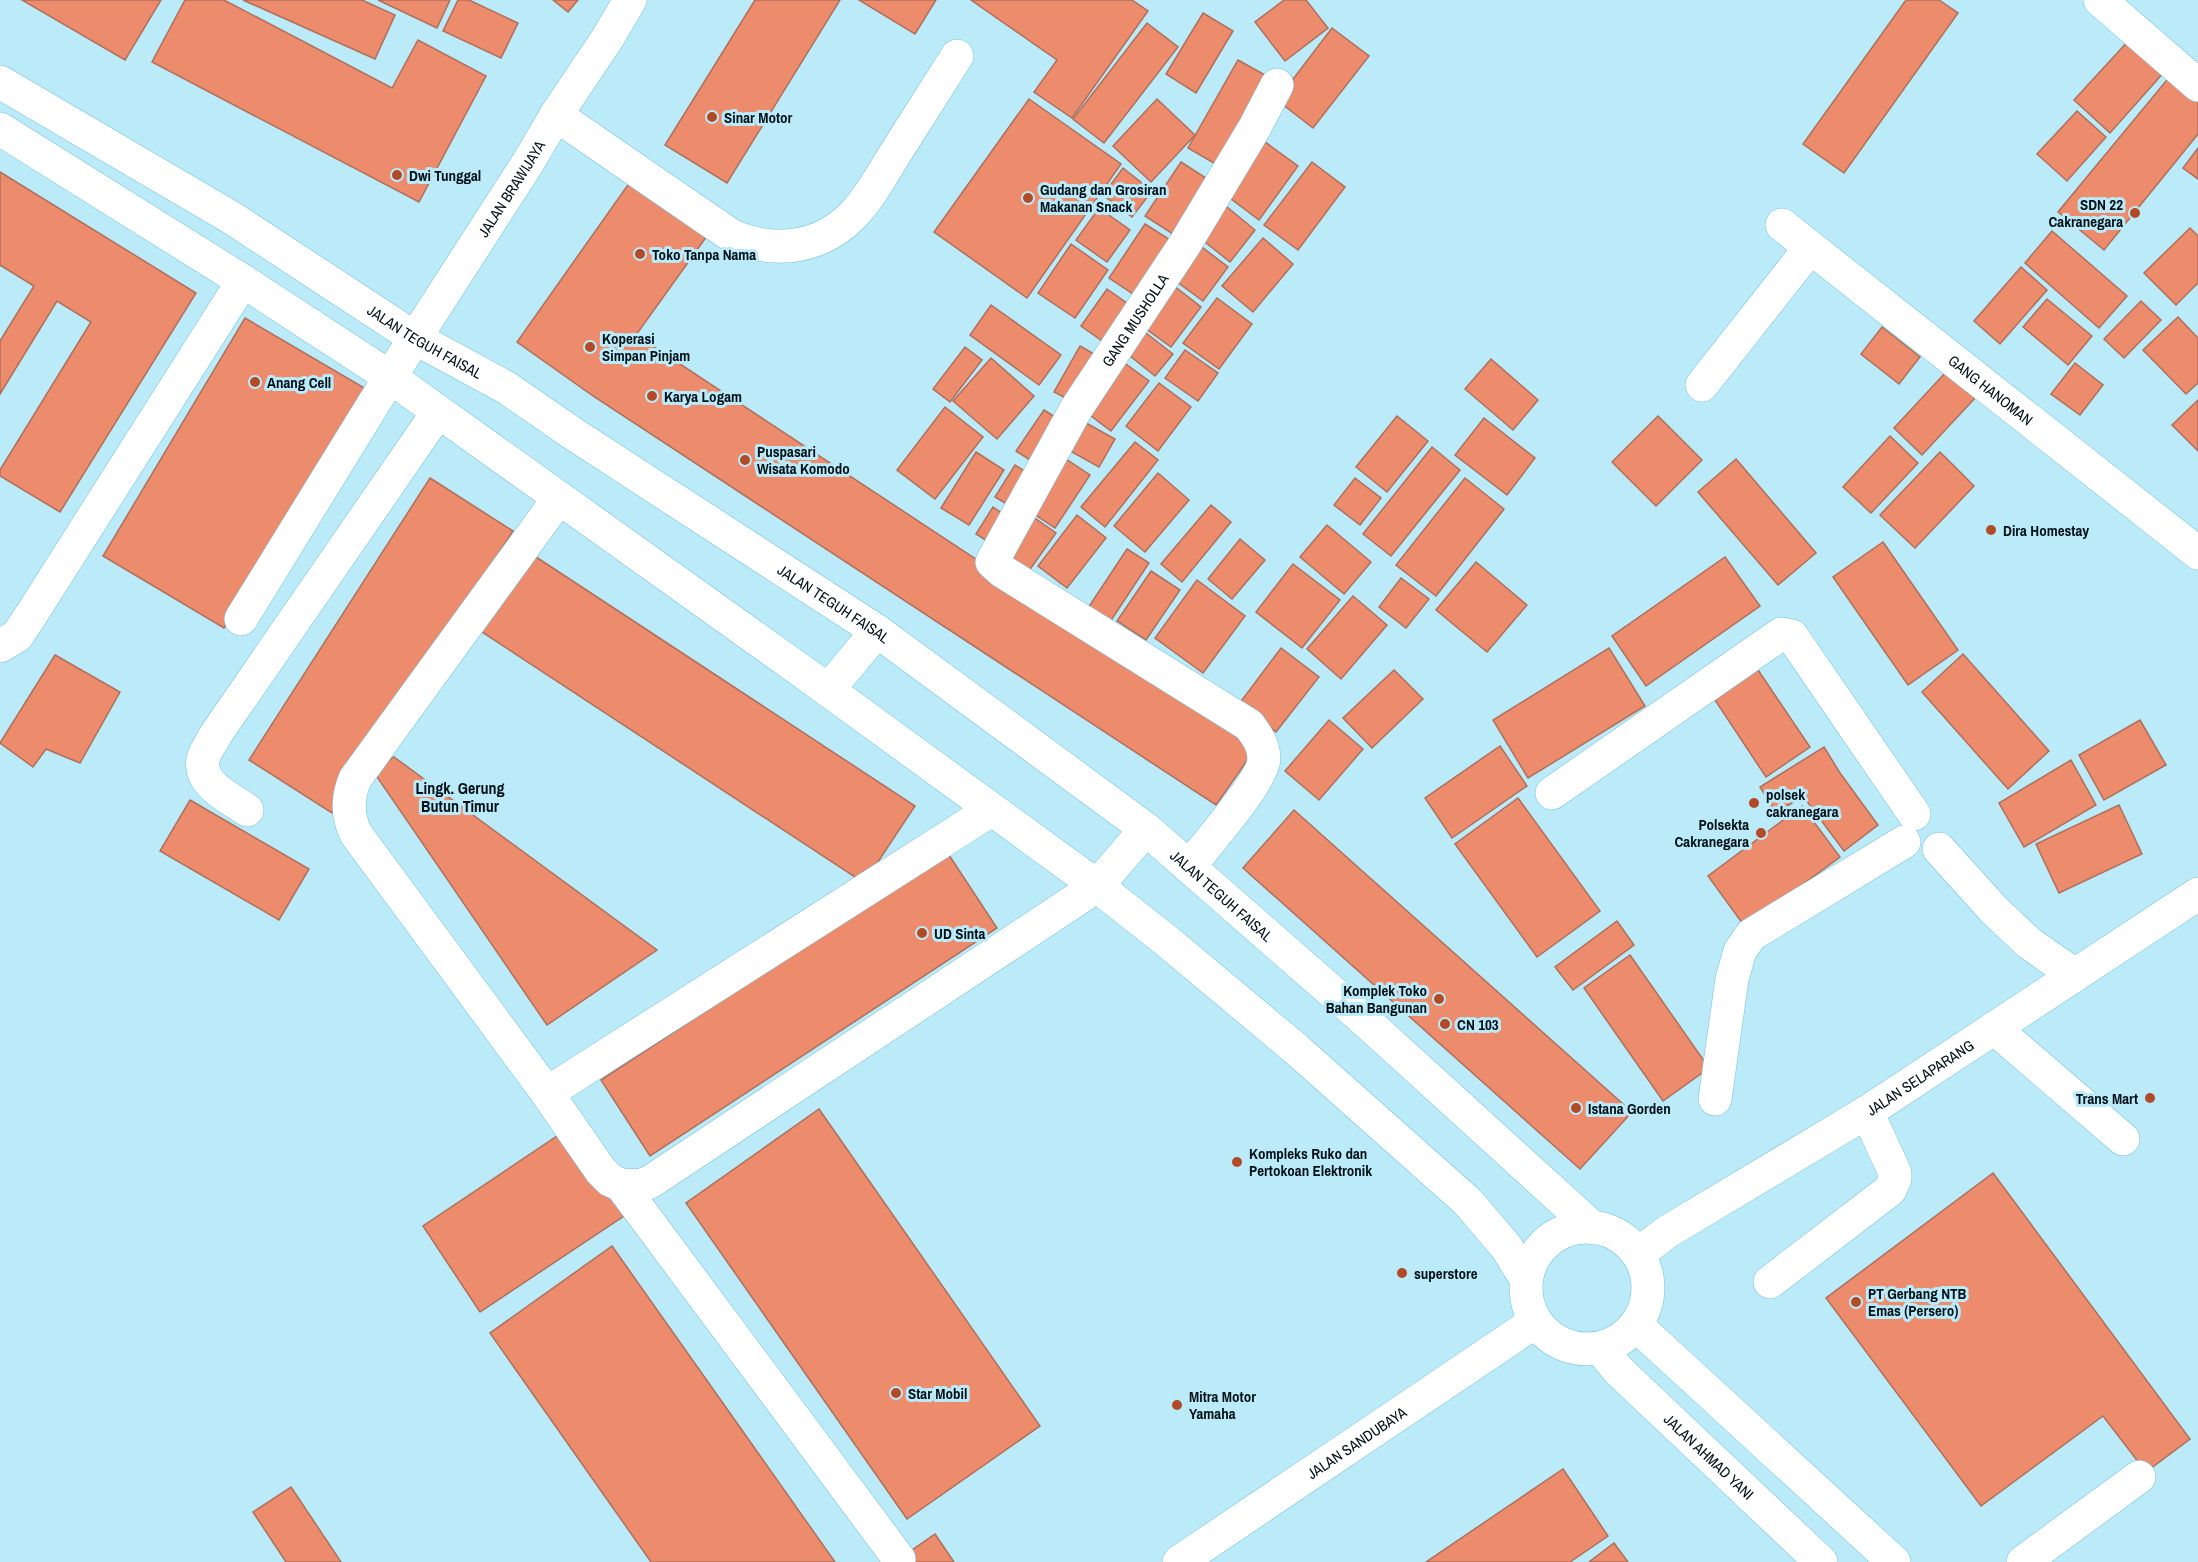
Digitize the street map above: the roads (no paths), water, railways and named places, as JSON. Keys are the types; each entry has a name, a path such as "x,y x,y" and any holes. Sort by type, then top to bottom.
{"main road":[{"name":"JALAN BRAWIJAYA","path":"241,619 415,338 630,0"},
{"path":"2100,0 2198,85"},
{"path":"556,115 732,236 747,243 764,246 781,248 797,246 829,234 855,213 957,56"},
{"name":"JALAN TEGUH FAISAL","path":"0,82 232,218 415,338 507,388 572,433 877,631 1146,829 1370,1025 1593,1228"},
{"name":"GANG MUSHOLLA","path":"1189,867 1254,782 1264,760 1262,743 1249,725 1002,571 992,562 1076,409 1185,244 1255,127 1276,85"},
{"path":"0,129 243,281 390,378 828,690 1097,886 1296,1049 1468,1202 1507,1248 1526,1279"},
{"name":"GANG HANOMAN","path":"1782,225 2198,553"},
{"path":"1702,385 1810,248"},
{"path":"0,645 17,636 243,281"},
{"path":"247,810 208,781 202,770 204,758 216,734 438,412"},
{"path":"559,498 355,779 349,801 350,818 356,834 547,1093 601,1171 610,1180 621,1185 639,1186 650,1182 1097,886 1146,829"},
{"path":"828,690 877,631"},
{"path":"1552,793 1785,633 1792,636 1909,828"},
{"path":"547,1093 991,810"},
{"path":"1715,1098 1732,979 1740,951 1751,935 1909,828 1924,812 1934,814 1941,820 1945,830 1944,840 1939,849 1994,910 2029,943 2075,975"},
{"name":"JALAN SELAPARANG","path":"1638,1254 1667,1232 1867,1112 2198,894"},
{"path":"1994,1028 2123,1139"},
{"path":"1770,1282 1890,1190 1894,1184 1895,1173 1867,1112"},
{"path":"621,1185 899,1559"},
{"path":"1593,1228 1618,1236 1638,1254 1646,1272 1648,1290 1645,1309 1636,1325 1626,1336 1599,1348 1585,1350 1570,1348 1551,1337 1535,1322 1527,1301 1526,1279 1536,1254 1544,1245 1567,1231 1593,1228"},
{"name":"JALAN SANDUBAYA","path":"1179,1562 1535,1322"},
{"path":"1636,1325 1894,1562"},
{"name":"JALAN AHMAD YANI","path":"1599,1348 1619,1371 1821,1562"},
{"path":"2023,1562 2139,1477"}],"place":[{"name":"Sinar Motor","path":"712,117"},
{"name":"Dwi Tunggal","path":"397,175"},
{"name":"Gudang dan Grosiran Makanan Snack","path":"1028,198"},
{"name":"SDN 22 Cakranegara","path":"2135,213"},
{"name":"Toko Tanpa Nama","path":"640,254"},
{"name":"Koperasi Simpan Pinjam","path":"590,347"},
{"name":"Anang Cell","path":"255,382"},
{"name":"Karya Logam","path":"652,396"},
{"name":"Puspasari Wisata Komodo","path":"745,460"},
{"name":"Dira Homestay","path":"1991,530"},
{"name":"polsek cakranegara","path":"1754,803"},
{"name":"Polsekta Cakranegara","path":"1761,833"},
{"name":"UD Sinta","path":"922,933"},
{"name":"Komplek Toko Bahan Bangunan","path":"1439,999"},
{"name":"CN 103","path":"1445,1024"},
{"name":"Trans Mart","path":"2150,1098"},
{"name":"Istana Gorden","path":"1576,1108"},
{"name":"Kompleks Ruko dan Pertokoan Elektronik","path":"1237,1162"},
{"name":"superstore","path":"1402,1273"},
{"name":"PT Gerbang NTB Emas (Persero)","path":"1856,1302"},
{"name":"Star Mobil","path":"896,1393"},
{"name":"Mitra Motor Yamaha","path":"1177,1405"}],"district":[{"name":"Lingk. Gerung Butun Timur","path":"460,797"}]}
